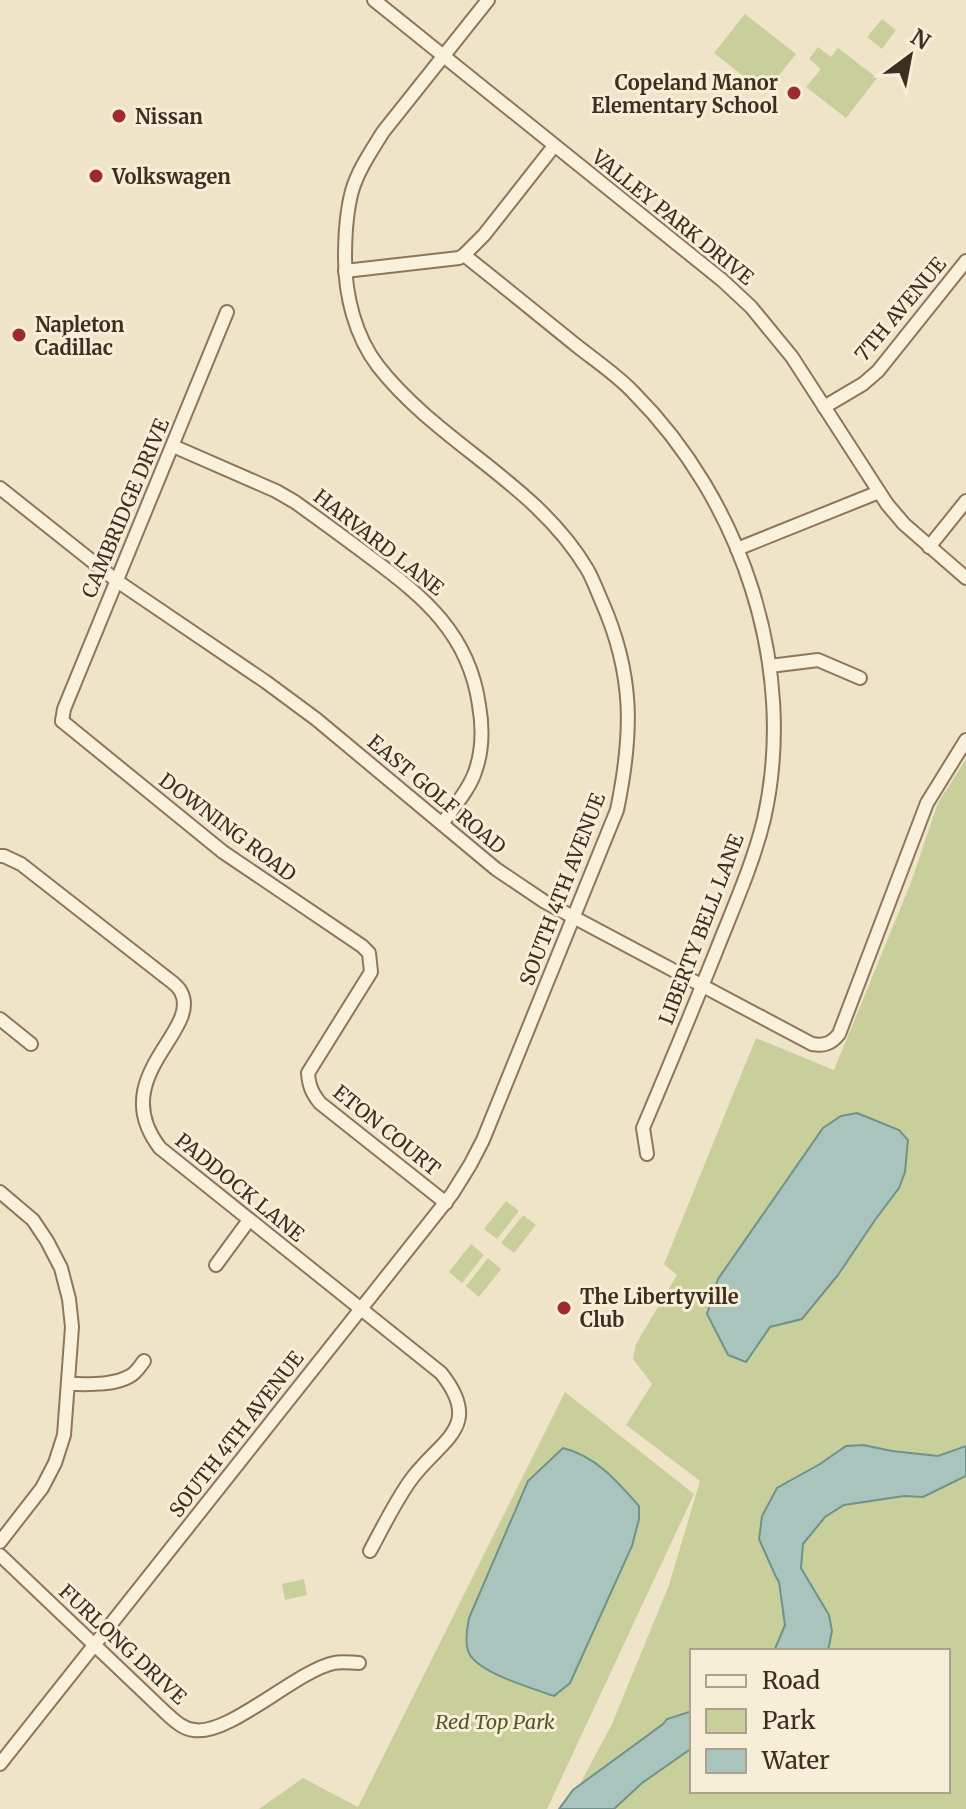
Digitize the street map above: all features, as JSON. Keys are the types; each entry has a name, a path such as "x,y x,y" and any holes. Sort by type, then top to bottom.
{"street":[{"name":"VALLEY PARK DRIVE","path":"374,0 722,280 751,307 792,357 879,492 904,524 966,578"},
{"name":"SOUTH 4TH AVENUE","path":"0,1764 446,1203 483,1140 617,810 625,772 629,722 626,674 612,625 587,569 559,531 527,497 410,402 377,364 362,339 350,305 345,271 345,229 352,189 383,132 488,0"},
{"path":"345,271 459,258 484,235 554,146"},
{"name":"LIBERTY BELL LANE","path":"464,255 632,390 660,420 711,495 737,549 748,575 770,666 773,757 764,817 751,865 643,1128 647,1154"},
{"name":"7TH AVENUE","path":"824,407 863,384 878,371 966,261"},
{"name":"CAMBRIDGE DRIVE","path":"58,721 227,312"},
{"name":"HARVARD LANE","path":"173,446 295,502 412,588 457,639 478,693 482,724 481,752 474,776 442,824"},
{"name":"EAST GOLF ROAD","path":"0,488 117,581 316,719 496,869 545,902 812,1044 834,1041 839,1034 927,803 966,740"},
{"path":"737,549 879,492"},
{"path":"929,547 966,501"},
{"path":"770,666 818,660 860,678"},
{"name":"DOWNING ROAD","path":"58,721 223,852 377,959 308,1073 309,1084"},
{"name":"PADDOCK LANE","path":"0,856 21,864 181,992 184,1012 145,1083 143,1111 146,1125 160,1148 450,1383 460,1414 457,1426 450,1439 411,1479 370,1551"},
{"path":"0,1019 31,1044"},
{"name":"ETON COURT","path":"309,1084 312,1094 320,1103 446,1203"},
{"path":"0,1192 33,1220 47,1241 61,1268 72,1327 64,1435 55,1463 42,1488 0,1542"},
{"path":"216,1265 249,1220"},
{"path":"68,1384 119,1380 132,1375 144,1361"},
{"name":"FURLONG DRIVE","path":"0,1555 167,1714 181,1726 194,1731 221,1725 312,1672 335,1663 359,1663"}],"green space":[{"path":"745,14 796,54 765,93 714,53"},
{"path":"882,19 896,30 882,49 867,37"},
{"path":"818,47 831,57 838,48 877,78 846,118 806,87 821,69 809,59"},
{"path":"966,759 966,1446 939,1456 863,1445 777,1488 779,1582 785,1625 775,1649 690,1649 690,1712 667,1719 580,1784 612,1724 669,1585 700,1481 626,1425 652,1384 633,1359 636,1344 677,1275 664,1264 756,1038 834,1070 910,885 938,803"},
{"path":"506,1201 519,1211 497,1239 484,1229"},
{"path":"523,1215 536,1225 514,1253 501,1243"},
{"path":"471,1244 484,1255 462,1283 449,1272"},
{"path":"488,1258 501,1269 479,1297 466,1286"},
{"name":"Red Top Park","path":"565,1392 694,1494 547,1809 259,1809 303,1778 358,1807"},
{"path":"966,1476 966,1809 614,1809 642,1783 690,1749 690,1793 950,1793 950,1649 828,1649 832,1631 829,1615 801,1568 803,1544 825,1517 844,1505 904,1496 923,1497"},
{"path":"304,1579 307,1595 285,1600 282,1584"}],"water":[{"path":"857,1113 899,1130 908,1140 905,1172 899,1188 838,1275 802,1319 770,1327 746,1362 728,1355 707,1314 718,1279 823,1128 841,1116"},
{"path":"863,1445 938,1456 966,1446 966,1476 923,1497 904,1496 844,1505 825,1517 803,1544 801,1568 829,1615 832,1631 828,1649 775,1649 785,1625 779,1582 759,1539 762,1516 777,1488 846,1446"},
{"path":"563,1448 586,1457 614,1479 639,1506 639,1519 632,1546 570,1683 554,1696 508,1680 476,1662 470,1655 466,1637 469,1618 528,1481"},
{"path":"690,1712 690,1749 642,1783 614,1809 559,1809 573,1790 667,1719"}],"place":[{"name":"Copeland Manor Elementary School","path":"794,93"},
{"name":"Nissan","path":"119,116"},
{"name":"Volkswagen","path":"96,176"},
{"name":"Napleton Cadillac","path":"19,335"},
{"name":"The Libertyville Club","path":"564,1308"}]}
